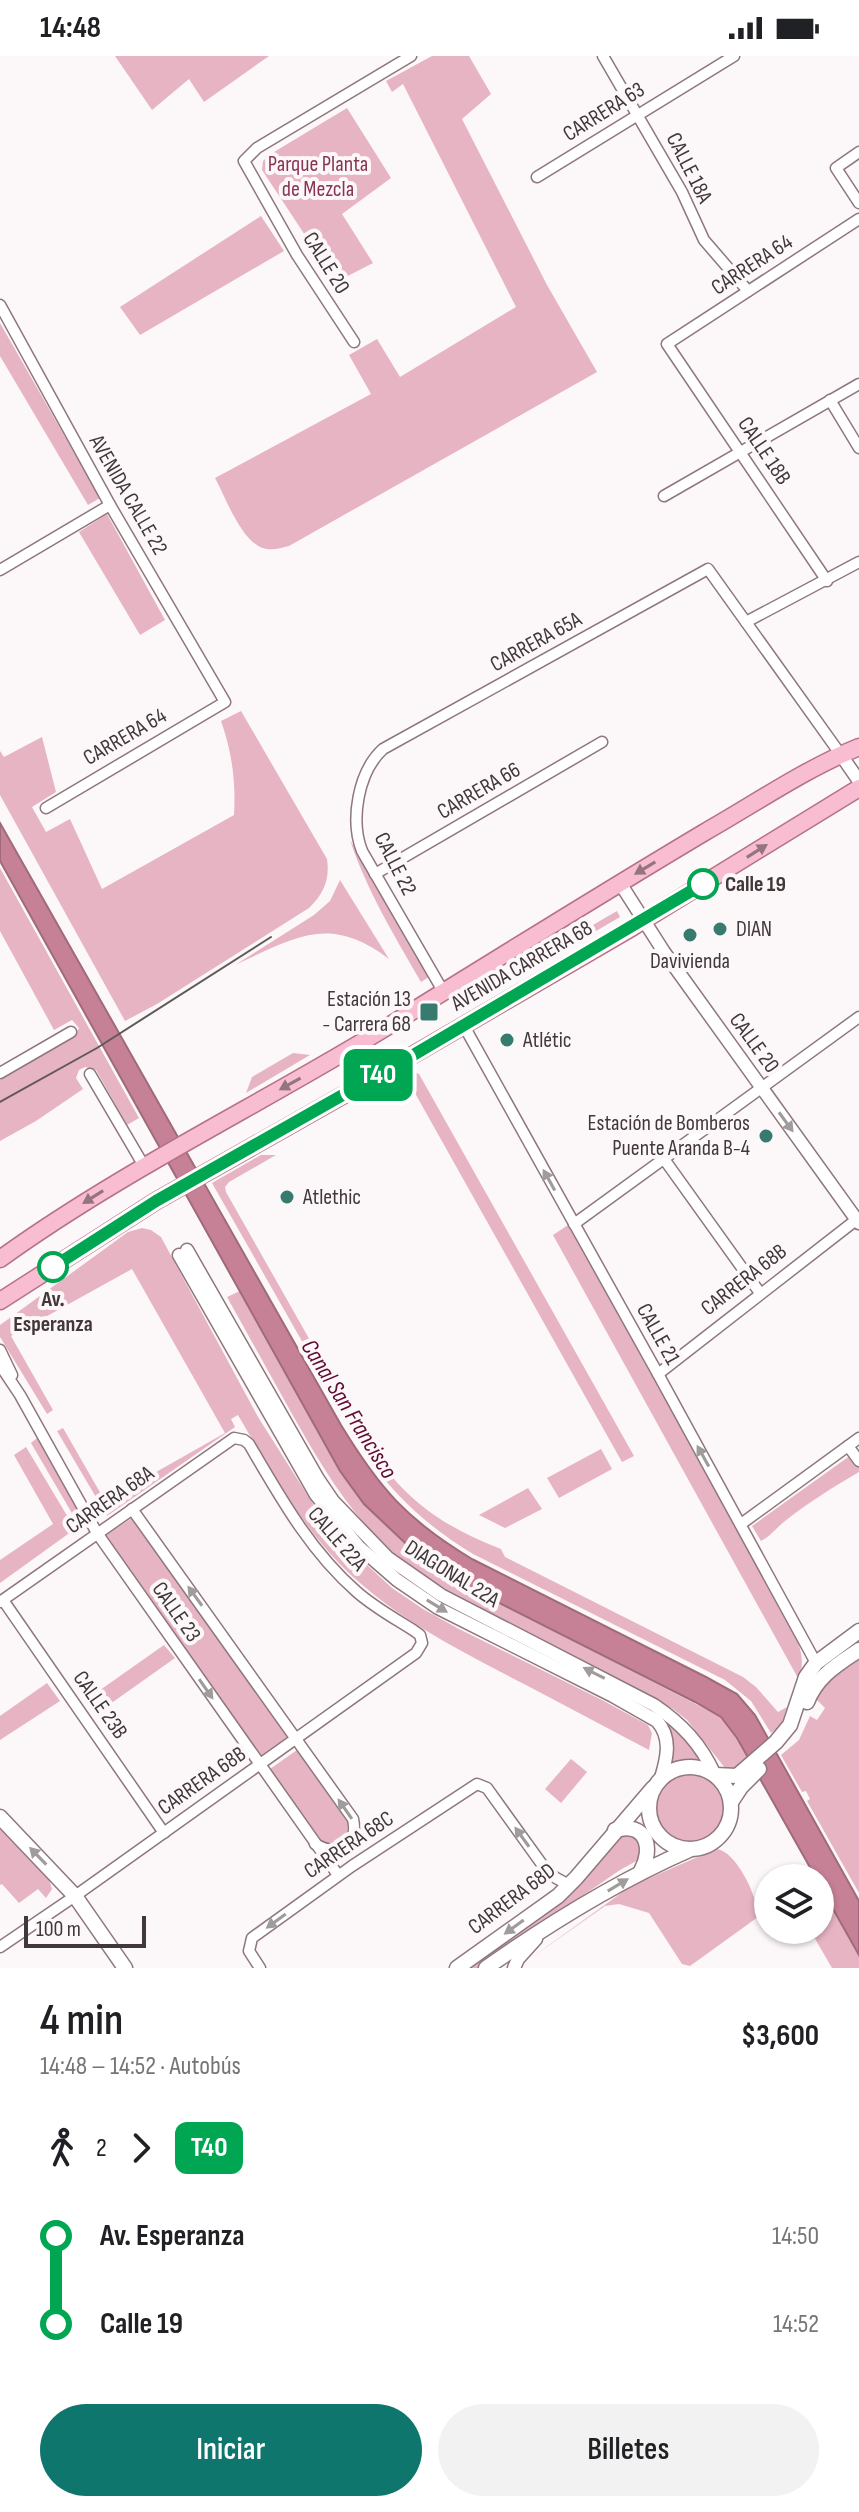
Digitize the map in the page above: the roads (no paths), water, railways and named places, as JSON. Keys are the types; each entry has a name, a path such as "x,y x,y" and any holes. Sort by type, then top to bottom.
{"main road":[{"name":"AVENIDA CARRERA 68","path":"0,1259 144,1166 342,1054 802,775 859,747"},
{"name":"AVENIDA CARRERA 68","path":"0,1301 177,1188 644,921 859,788"},
{"path":"779,1745 790,1725 806,1677 816,1663 859,1631"},
{"path":"731,1802 751,1771 796,1731 816,1683 859,1650"},
{"path":"715,1775 728,1792 731,1802 730,1819 722,1834 702,1848 689,1850 666,1842 657,1834 648,1811 649,1798 657,1783 669,1772 690,1767 733,1777 751,1771"},
{"name":"CARRERA 68D","path":"457,1968 569,1885 657,1783"},
{"path":"0,1817 75,1896 125,1968"},
{"path":"615,1830 630,1828 643,1836 649,1850 641,1871"},
{"name":"CARRERA 68D","path":"486,1968 641,1871 689,1850"}],"street":[{"name":"CALLE 20","path":"354,342 303,265 244,161 257,148 411,56"},
{"name":"CALLE 18A","path":"603,56 682,192 704,240 748,291"},
{"name":"CARRERA 63","path":"537,177 734,56"},
{"path":"859,152 836,168 859,203"},
{"name":"CARRERA 64","path":"667,344 859,219"},
{"name":"AVENIDA CALLE 22","path":"0,305 110,505 225,702"},
{"name":"CALLE 18B","path":"667,344 827,581"},
{"path":"664,496 859,384"},
{"path":"830,400 859,448"},
{"path":"0,570 110,505"},
{"path":"859,562 746,622 859,781"},
{"name":"CARRERA 65A","path":"383,749 708,569 746,622"},
{"name":"CARRERA 64","path":"46,808 225,702"},
{"name":"CARRERA 66","path":"375,874 602,742"},
{"name":"CALLE 22","path":"383,749 365,774 357,818 357,839 443,991"},
{"name":"CALLE 20","path":"620,883 858,1222"},
{"path":"574,1224 859,1017"},
{"name":"CALLE 21","path":"464,1026 816,1663"},
{"path":"0,1073 71,1032"},
{"path":"90,1074 144,1166"},
{"path":"664,1159 760,1293"},
{"name":"CARRERA 68B","path":"658,1374 760,1293 858,1222"},
{"name":"DIAGONAL 22A","path":"657,1783 667,1756 667,1741 657,1721 438,1608 397,1580 359,1547 316,1495 183,1253 318,1479 371,1542 409,1575 441,1595 654,1705 693,1737 715,1775"},
{"name":"CALLE 23","path":"0,1350 20,1395"},
{"name":"CALLE 23","path":"0,1365 97,1533 338,1875"},
{"name":"CARRERA 68A","path":"2,1601 234,1438 244,1440"},
{"path":"741,1524 859,1438"},
{"name":"CALLE 22A","path":"244,1440 290,1515 332,1568 358,1593 420,1635 422,1643"},
{"path":"848,1446 859,1461"},
{"name":"CALLE 23","path":"132,1509 353,1819 350,1843 342,1848 334,1851 314,1843"},
{"name":"CALLE 23B","path":"2,1601 164,1833"},
{"name":"CARRERA 68B","path":"0,1947 416,1653 422,1643"},
{"name":"CARRERA 68C","path":"260,1968 249,1948 252,1938 338,1875 474,1785 487,1788 546,1870 569,1885"},
{"path":"514,1968 524,1951 547,1928"}],"railway":[{"path":"0,1102 97,1048 271,937"}],"place":[{"name":"Calle 19","path":"703,884"},
{"name":"DIAN","path":"720,929"},
{"name":"Davivienda","path":"690,935"},
{"name":"Estación 13 - Carrera 68","path":"429,1012"},
{"name":"Atlétic","path":"507,1040"},
{"name":"Estación de Bomberos Puente Aranda B-4","path":"766,1136"},
{"name":"Atlethic","path":"287,1197"},
{"name":"Av. Esperanza","path":"53,1267"}],"park label":[{"name":"Parque Planta de Mezcla","path":"318,176"}],"water label":[{"name":"Canal San Francisco","path":"349,1409"}]}
